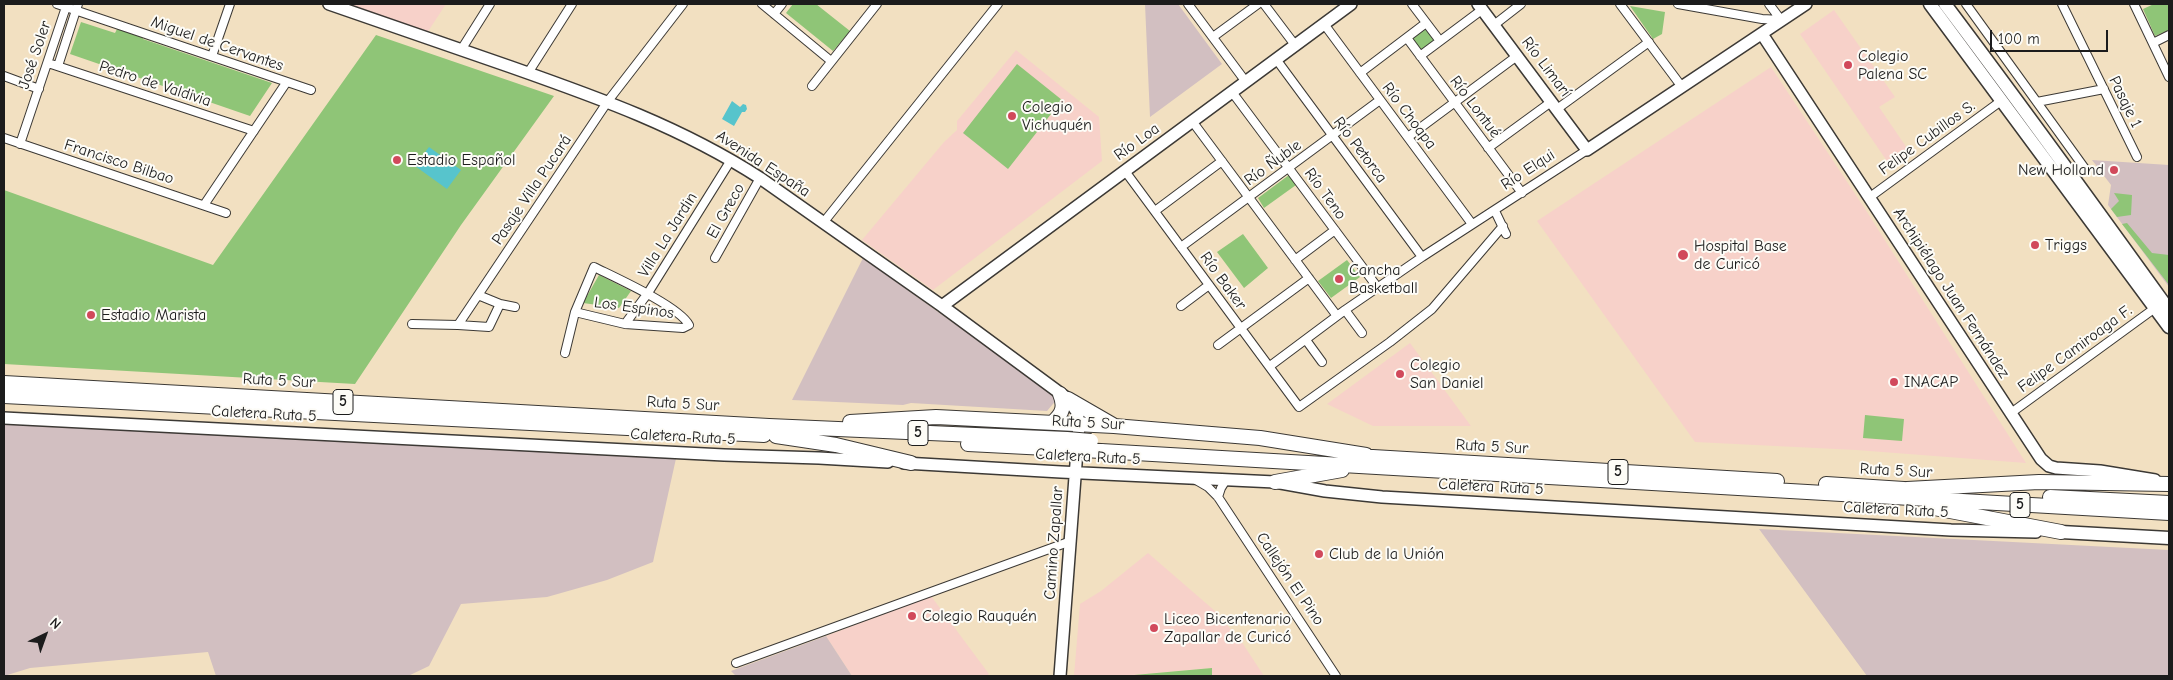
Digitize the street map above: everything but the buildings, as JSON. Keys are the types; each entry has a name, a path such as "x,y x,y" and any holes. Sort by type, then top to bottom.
{"highway":[{"name":"Ruta 5 Sur","path":"4,383 773,431"},
{"name":"Ruta 5 Sur","path":"4,396 1389,458 2169,504"},
{"path":"1053,422 1063,410 1064,397 1114,426"},
{"path":"773,431 936,417 1053,422 1253,437 1389,458"},
{"path":"773,431 911,463"},
{"name":"Ruta 5 Sur","path":"1102,446 1363,466 2169,513"},
{"path":"1275,482 1363,466"},
{"path":"1907,489 2040,482 2169,483"},
{"path":"1871,497 2061,532"}],"main road":[{"path":"1930,4 2169,327"},
{"path":"1945,4 2095,206 2169,310"},
{"name":"Caletera Ruta 5","path":"2061,532 2169,538"}],"street":[{"name":"Miguel de Cervantes","path":"57,4 77,7 286,83 311,90"},
{"path":"212,56 230,4"},
{"name":"Avenida España","path":"328,4 608,101 683,134 760,178 942,306 1064,397 1077,412 1079,424 1076,473"},
{"path":"461,50 490,4"},
{"path":"528,73 572,4"},
{"name":"Pasaje Villa Pucará","path":"458,325 608,101 683,4"},
{"path":"762,4 831,61"},
{"path":"774,14 782,4"},
{"path":"812,86 877,4"},
{"path":"823,223 998,4"},
{"path":"1188,4 1246,82"},
{"path":"1213,37 1258,4"},
{"path":"1264,4 1295,46"},
{"path":"1412,4 1440,41"},
{"path":"1494,25 1521,4"},
{"path":"1620,4 1682,87"},
{"path":"1680,4 1762,19 1781,20"},
{"path":"1769,4 1781,20"},
{"name":"Río Elqui","path":"1270,366 1345,310 1422,257 1495,211 1806,4"},
{"path":"1966,4 2086,170"},
{"name":"Pasaje 1","path":"2062,4 2137,157"},
{"path":"2134,4 2169,77"},
{"name":"José Soler","path":"20,144 66,5"},
{"name":"Río Loa","path":"942,306 1295,46 1345,6"},
{"name":"José Soler","path":"58,66 77,7"},
{"path":"1420,56 1480,7"},
{"name":"Río Limarí","path":"1480,7 1587,150"},
{"path":"1360,73 1426,23"},
{"name":"Río Choapa","path":"1324,24 1472,224"},
{"name":"Archipiélago Juan Fernández","path":"1762,34 2041,459 2049,466 2056,468 2124,474 2169,483"},
{"path":"2153,43 2169,35"},
{"name":"Río Lontué","path":"1407,38 1522,193"},
{"path":"1488,148 1648,42"},
{"path":"1408,137 1517,56"},
{"name":"Río Petorca","path":"1276,60 1422,257"},
{"name":"Pedro de Valdivia","path":"48,63 254,131"},
{"path":"4,76 39,89"},
{"path":"204,205 286,83"},
{"path":"2037,102 2104,89"},
{"name":"Río Teno","path":"1232,92 1378,288"},
{"name":"Río Ñuble","path":"1181,247 1380,100"},
{"name":"Felipe Cubillos S.","path":"1870,198 2002,101"},
{"path":"1192,121 1337,316"},
{"name":"Francisco Bilbao","path":"4,138 226,213"},
{"name":"Villa La Jardin","path":"625,324 648,293 731,160"},
{"path":"1154,211 1222,161"},
{"name":"Río Baker","path":"1125,171 1299,407 1390,342 1432,309 1503,226"},
{"name":"El Greco","path":"715,258 760,178"},
{"path":"1495,211 1506,234"},
{"path":"1295,260 1335,230"},
{"path":"565,353 575,312 594,267 648,293"},
{"path":"1218,346 1309,278"},
{"path":"1181,306 1209,285"},
{"name":"Los Espinos","path":"575,312 625,324 682,328 689,325 680,316 648,293"},
{"path":"478,295 500,304 514,307"},
{"path":"412,324 489,327 500,304"},
{"name":"Felipe Camiroaga F.","path":"2011,413 2155,308"},
{"path":"1345,310 1362,333"},
{"path":"1306,340 1322,362"},
{"name":"Caletera Ruta 5","path":"4,418 1275,482 1325,491 1382,497 1951,530 2061,532"},
{"name":"Camino Zapallar","path":"1060,676 1076,473"},
{"name":"Callejón El Pino","path":"1194,479 1208,487 1218,497 1336,676"},
{"path":"1218,497 1226,480"},
{"path":"736,663 1071,540"}],"shaded area":[{"path":"347,4 446,4 427,33"},
{"path":"1145,4 1178,4 1222,64 1150,117"},
{"name":"Colegio Palena SC","path":"1834,10 1895,97 1879,107 1911,154 1891,167 1800,34"},
{"name":"Colegio Vichuquén","path":"1016,50 1099,117 1102,161 933,290 862,240 944,142 957,130 957,121"},
{"name":"Hospital Base de Curicó","path":"1771,67 1867,212 2026,463 1856,450 1695,442 1537,221"},
{"path":"2092,160 2169,165 2169,287 2108,205 2111,185"},
{"path":"863,258 1058,398 1047,411 911,403 903,405 792,400"},
{"name":"Colegio San Daniel","path":"1410,343 1471,426 1373,426 1327,404"},
{"path":"4,422 574,453 677,454 653,562 607,580 547,597 461,604 429,666 408,676 216,676 208,652 30,668 4,676"},
{"path":"1759,529 2169,550 2169,676 1867,676"},
{"name":"Liceo Bicentenario Zapallar de Curicó","path":"1148,553 1215,611 1243,644 1264,676 1212,676 1211,668 1123,676 1074,676 1080,604 1101,591"},
{"name":"Colegio Rauquén","path":"931,596 989,674 987,676 852,676 826,636"},
{"path":"826,636 852,676 736,676 731,671"}],"green space":[{"path":"793,4 816,4 850,31 833,51 786,13"},
{"path":"2154,4 2169,4 2169,30 2155,36 2143,9"},
{"path":"1630,6 1665,12 1662,34 1653,39"},
{"path":"81,22 115,33 118,27 142,34 143,39 272,83 250,116 70,54"},
{"path":"1425,26 1437,42 1422,53 1410,37"},
{"name":"Estadio Español","path":"376,35 554,96 461,225 355,384 4,364 4,190 213,265"},
{"name":"Colegio Vichuquén","path":"1017,64 1062,100 1008,169 963,133"},
{"path":"1289,175 1296,185 1264,208 1258,198"},
{"path":"2114,193 2132,195 2131,215 2117,217 2111,209 2119,201"},
{"path":"2127,223 2152,253 2169,255 2169,285 2122,224"},
{"path":"1243,234 1268,268 1244,288 1217,252"},
{"name":"Cancha Basketball","path":"1347,260 1360,277 1331,298 1318,281"},
{"path":"599,275 631,291 619,308 583,303"},
{"path":"1865,415 1904,419 1902,441 1863,438"},
{"path":"1212,668 1212,676 1123,676"}],"water":[{"path":"732,101 740,107 743,104 746,105 747,109 745,112 742,112 734,126 722,119"},
{"path":"429,147 461,170 447,189 415,166"}],"place":[{"name":"Colegio Palena SC","path":"1848,65"},
{"name":"Colegio Vichuquén","path":"1012,116"},
{"name":"Estadio Español","path":"397,160"},
{"name":"New Holland","path":"2114,170"},
{"name":"Triggs","path":"2035,245"},
{"name":"Hospital Base de Curicó","path":"1683,255"},
{"name":"Cancha Basketball","path":"1339,279"},
{"name":"Estadio Marista","path":"91,315"},
{"name":"Colegio San Daniel","path":"1400,374"},
{"name":"INACAP","path":"1894,382"},
{"name":"Club de la Unión","path":"1319,554"},
{"name":"Colegio Rauquén","path":"912,616"},
{"name":"Liceo Bicentenario Zapallar de Curicó","path":"1154,628"}]}
